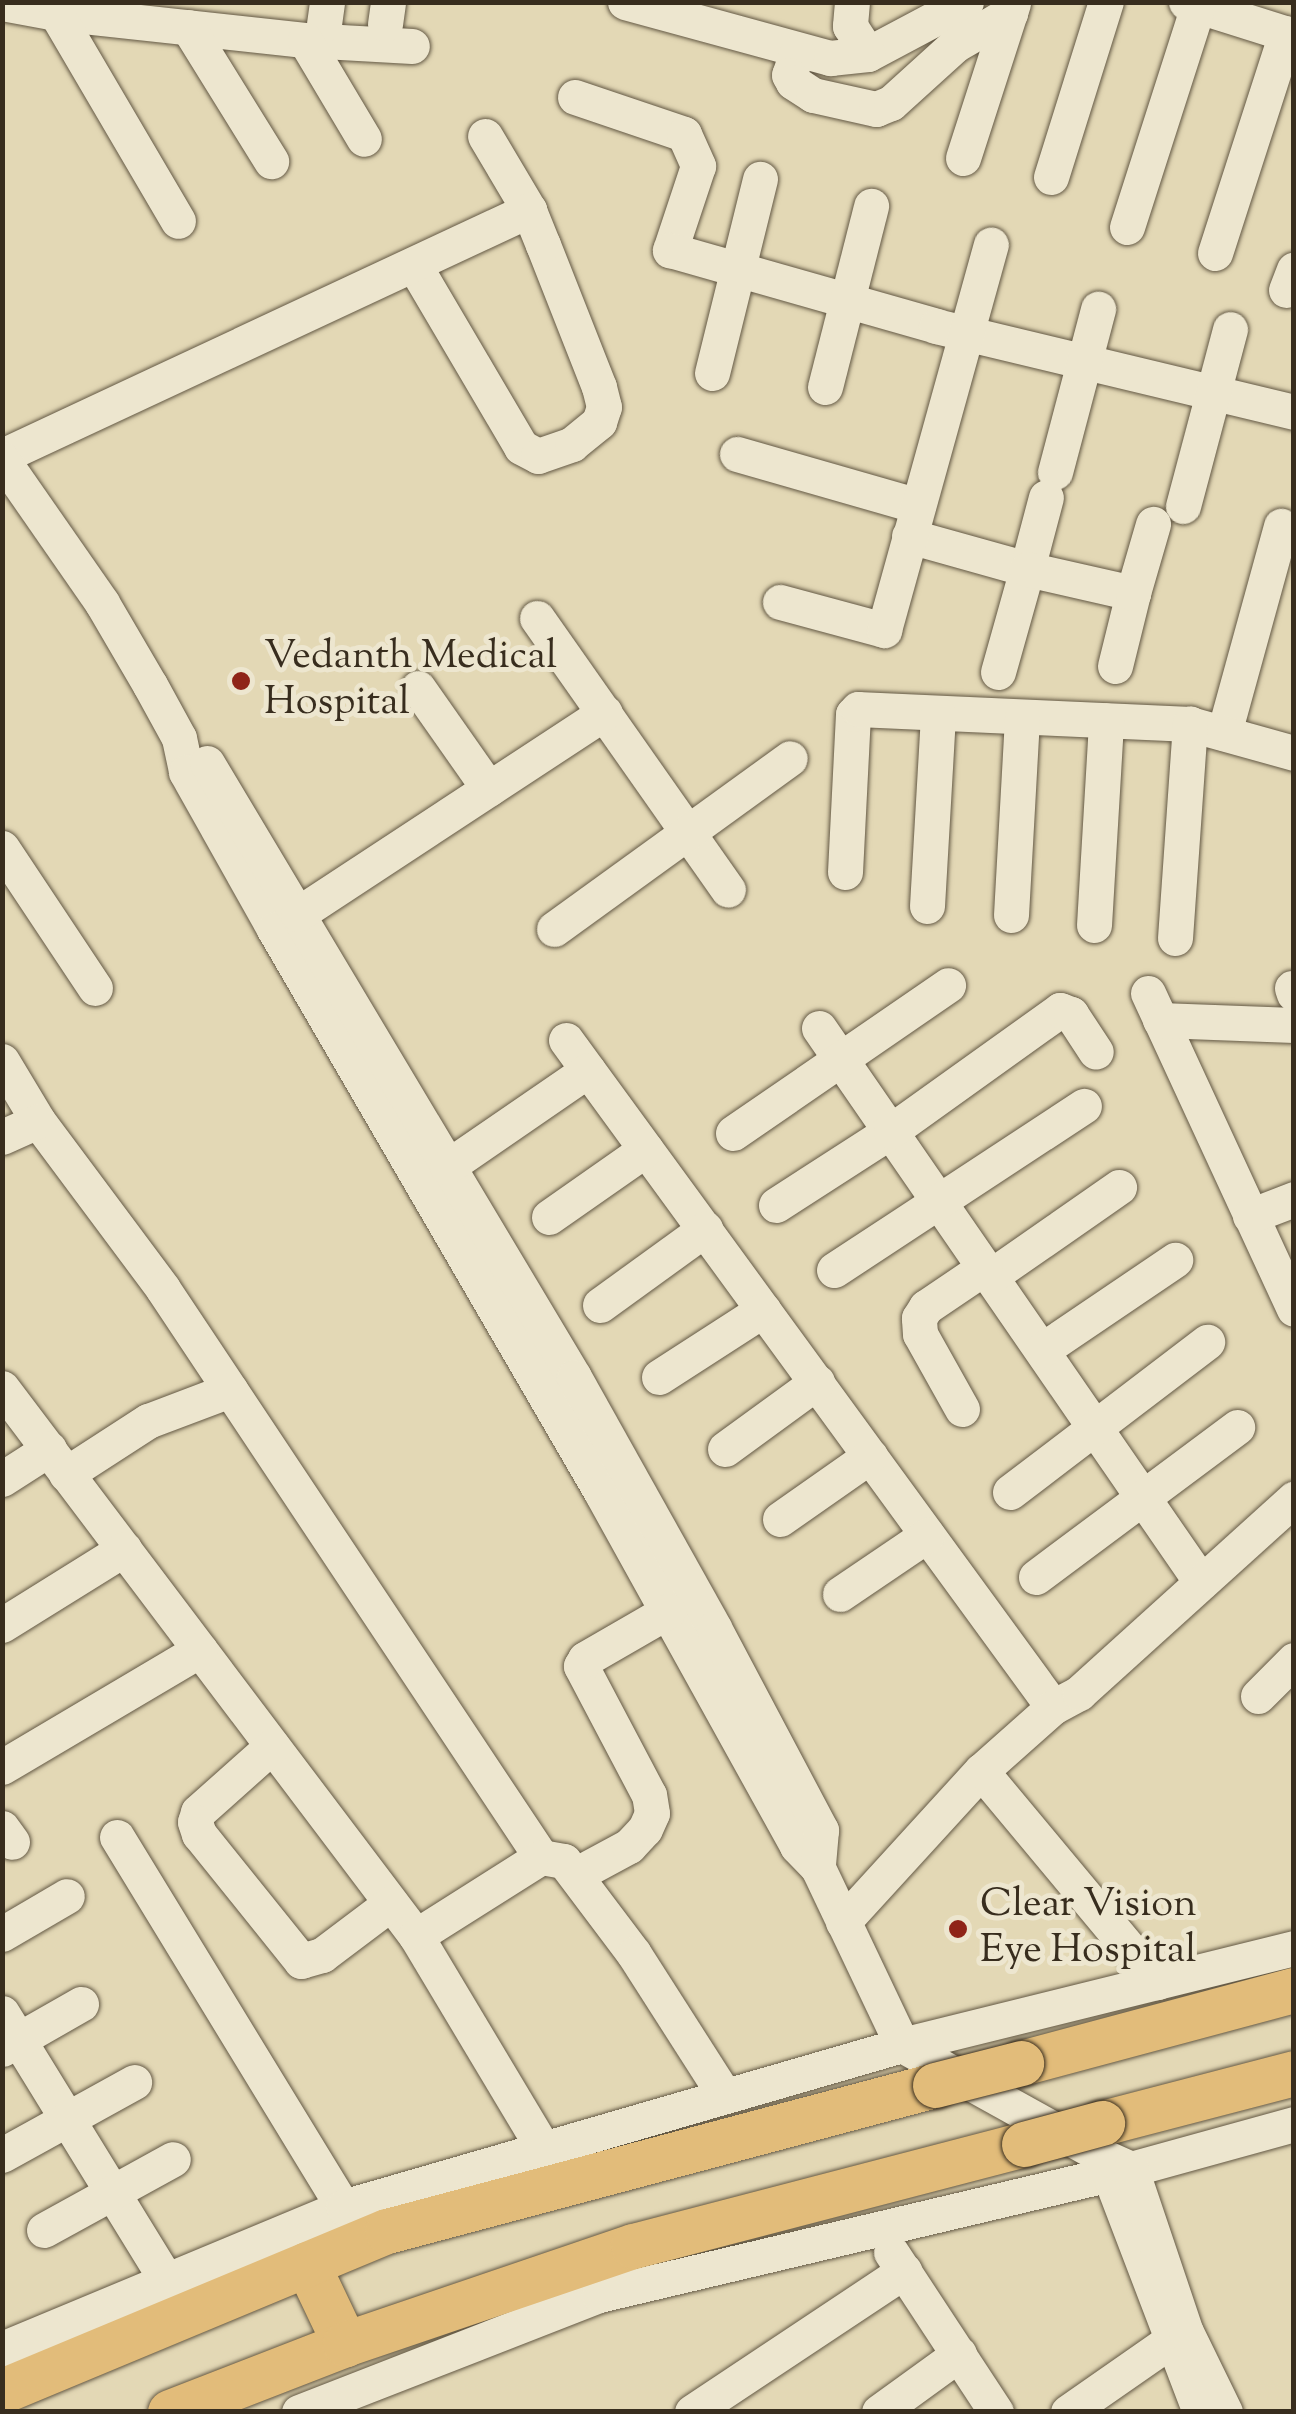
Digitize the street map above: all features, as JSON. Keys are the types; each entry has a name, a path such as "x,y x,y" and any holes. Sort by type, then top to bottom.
{"main road":[{"path":"2,2391 387,2231 1294,1990"},
{"path":"170,2412 345,2344 633,2246 1024,2144 1111,2155 1294,2073"},
{"path":"307,2264 345,2344"}],"street":[{"path":"625,2 830,58 868,54 966,2"},
{"path":"852,2 850,26 868,54"},
{"path":"1052,177 1106,2"},
{"path":"2,3 56,13 206,14 395,24"},
{"path":"1127,227 1192,4 1255,13 1290,34 1215,254"},
{"path":"797,52 789,75 793,82 814,95 876,108 891,103 955,45 1012,8"},
{"path":"963,158 1012,8"},
{"path":"56,13 178,221"},
{"path":"206,14 271,161"},
{"path":"319,22 364,139"},
{"path":"575,97 684,134 698,166 670,250 966,333 1294,412"},
{"path":"414,265 522,446 538,456 572,444 600,422 604,407 529,210 484,136"},
{"path":"712,373 734,268 760,179"},
{"path":"825,387 871,206"},
{"path":"529,210 2,457 102,603 179,738 186,772 208,812 668,1611 797,1846 818,1868 902,2045 1111,2155 1186,2332 1225,2412"},
{"path":"780,602 884,630 991,245"},
{"path":"998,672 1098,309"},
{"path":"1183,506 1230,330"},
{"path":"737,454 1027,569 1133,594"},
{"path":"1115,666 1153,524"},
{"path":"1224,734 1281,526"},
{"path":"537,618 728,890"},
{"path":"418,688 490,788"},
{"path":"846,872 853,714 858,709 1190,724 1294,753"},
{"path":"298,914 605,712"},
{"path":"927,906 938,714"},
{"path":"1010,915 1022,717"},
{"path":"1094,925 1106,720"},
{"path":"1176,938 1190,724"},
{"path":"179,738 205,760 574,1377 821,1830 818,1868"},
{"path":"554,929 790,758"},
{"path":"2,848 95,988"},
{"path":"733,1133 948,985"},
{"path":"1292,1300 1154,1007 1294,1026"},
{"path":"776,1205 891,1131 1060,1010 1071,1014 1096,1052"},
{"path":"820,1028 1201,1582"},
{"path":"566,1040 1053,1706"},
{"path":"2,1061 38,1120 163,1289 541,1857"},
{"path":"447,1167 588,1070"},
{"path":"834,1270 941,1204 1084,1106"},
{"path":"2,1136 38,1120"},
{"path":"549,1217 646,1149"},
{"path":"962,1410 920,1334 918,1318 926,1307 1119,1188"},
{"path":"1250,1216 1294,1199"},
{"path":"600,1306 705,1229"},
{"path":"1042,1350 1174,1260"},
{"path":"659,1377 764,1310"},
{"path":"1010,1492 1207,1342"},
{"path":"725,1449 817,1382"},
{"path":"2,1388 416,1936 543,2148"},
{"path":"2,1479 58,1462 230,1390"},
{"path":"1036,1578 1237,1427"},
{"path":"780,1519 870,1456"},
{"path":"844,1922 982,1771 1053,1706 1079,1693 1294,1499"},
{"path":"840,1594 927,1535"},
{"path":"2,1625 124,1549"},
{"path":"577,1874 630,1846 645,1829 652,1813 649,1796 582,1666 586,1659 668,1611"},
{"path":"2,1767 200,1650"},
{"path":"1258,1696 1294,1660"},
{"path":"272,1746 198,1812 194,1822 199,1834 301,1962 322,1956 391,1903"},
{"path":"982,1771 1157,1982"},
{"path":"116,1836 343,2207"},
{"path":"416,1936 541,1857 564,1861 577,1874 724,2095"},
{"path":"2,1934 67,1896"},
{"path":"2,2349 343,2207 902,2045 1294,1948"},
{"path":"81,2004 8,2034 68,2120 166,2280"},
{"path":"2,2155 134,2082"},
{"path":"318,2408 598,2295 877,2230 1111,2155 1291,2128"},
{"path":"1111,2155 1170,2342 1200,2412"},
{"path":"44,2230 173,2160"},
{"path":"877,2230 996,2412"},
{"path":"692,2412 904,2272"},
{"path":"1068,2412 1170,2342"},
{"path":"879,2412 958,2354"}],"place":[{"name":"Vedanth Medical Hospital","path":"241,681"},
{"name":"Clear Vision Eye Hospital","path":"958,1929"}]}
